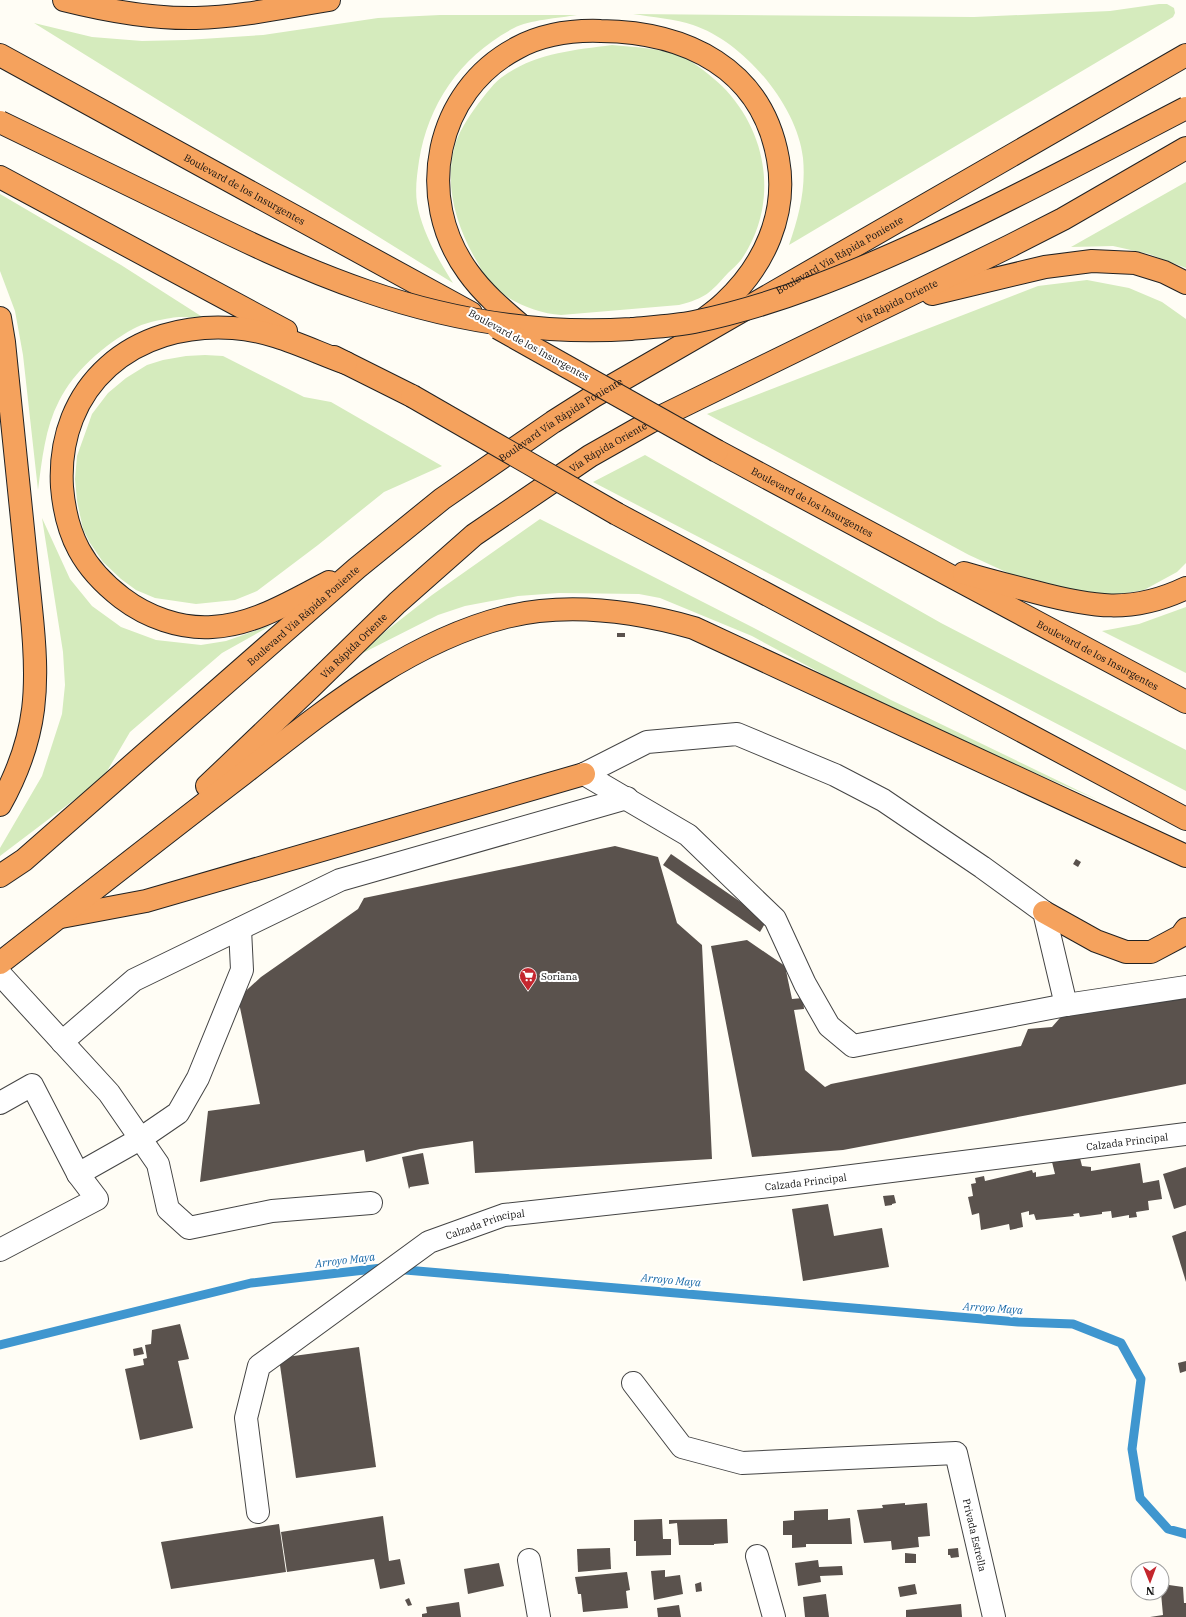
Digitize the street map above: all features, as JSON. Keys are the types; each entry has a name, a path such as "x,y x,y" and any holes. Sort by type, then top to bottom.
{"highway":[{"path":"64,0 111,11 159,17 197,18 242,14 329,0"},
{"path":"570,368 487,295 468,272 454,248 443,218 439,178 441,148 452,117 467,89 488,66 519,46 555,34 579,31 631,32 662,37 689,46 703,53 730,72 749,93 764,117 775,145 779,163 780,178 779,204 768,243 755,267 724,304 638,371"},
{"name":"Boulevard Vía Rápida Poniente","path":"0,876 24,860 357,568 448,495 553,422 638,371 1186,54"},
{"name":"Boulevard de los Insurgentes","path":"0,55 471,313 717,451 1186,702"},
{"path":"0,122 245,242 322,275 368,292 418,307 468,318 518,327 568,331 636,328 691,323 742,311 791,296 882,260 995,208 1186,108"},
{"name":"Vía Rápida Oriente","path":"117,870 311,687 397,603 474,535 590,456 650,422 1063,219 1186,148"},
{"path":"0,177 346,363 412,396 617,514 1186,819"},
{"path":"892,304 1044,267 1078,262 1106,261 1135,264 1164,272 1186,283"},
{"path":"0,318 4,342 36,650 34,711 28,740 18,769 0,804"},
{"path":"346,363 276,337 244,329 220,327 196,328 156,337 131,350 120,358 99,375 89,386 76,408 67,432 61,471 63,500 68,522 82,558 98,578 129,603 167,622 210,627 244,622 262,616 357,568"},
{"path":"927,563 1085,604 1112,606 1140,604 1166,598 1186,588"},
{"path":"0,963 117,870 321,714 380,673 421,649 447,637 506,617 548,610 591,610 633,614 676,623 700,631 1186,856"},
{"path":"59,917 146,901 584,774"},
{"path":"1044,912 1096,941 1126,952 1151,952 1180,936 1186,929"}],"street":[{"path":"584,774 647,742 737,734 835,775 883,800 982,867 1044,912 1066,1005"},
{"path":"584,774 688,834 775,919 805,984 829,1026 853,1046 1066,1005 1186,987"},
{"path":"62,1042 134,980 340,880 627,798"},
{"path":"78,1174 140,1139 178,1114 198,1078 242,970 240,929"},
{"path":"0,974 108,1092 158,1164 168,1209 189,1228 272,1211 371,1203"},
{"path":"0,1103 32,1085 78,1174 97,1198 0,1250"},
{"name":"Calzada Principal","path":"258,1512 246,1418 259,1366 429,1242 504,1215 796,1183 1186,1134"},
{"name":"Privada Estrella","path":"633,1383 682,1447 742,1463 956,1453 994,1617"},
{"path":"757,1556 774,1617"},
{"path":"529,1560 539,1617"}],"green space":[{"path":"1167,4 1174,8 1175,13 1173,17 789,245 796,224 803,192 804,169 799,138 779,97 765,78 749,61 712,33 687,23 633,14 974,17 1110,11"},
{"path":"440,15 577,15 520,25 495,39 478,52 450,83 430,120 419,161 416,198 419,214 427,235 436,255 453,283 34,23 92,37 142,41 263,35 378,18"},
{"path":"612,45 638,47 672,53 697,65 722,86 738,105 750,125 759,147 763,170 764,193 761,216 753,239 741,260 712,290 696,300 679,305 561,315 542,312 513,301 497,289 487,279 471,252 459,224 452,194 451,164 454,149 461,131 478,104 490,88 505,75 543,57 570,51"},
{"path":"1186,182 1186,268 1149,254 1113,246 1071,247"},
{"path":"0,194 121,265 204,318 175,317 141,325 122,335 111,343 81,369 65,390 50,422 38,490 23,355 15,311 0,271"},
{"path":"1087,280 1129,288 1162,302 1186,319 1186,563 1177,572 1144,590 1120,594 1088,596 1021,579 969,555 707,414 1038,286"},
{"path":"186,356 223,356 304,397 331,402 442,466 384,492 318,545 257,591 235,600 196,604 155,598 136,590 121,579 103,562 90,543 83,529 77,501 75,479 77,456 92,414 108,393 126,378 147,365 163,360"},
{"path":"645,455 941,623 1186,750 1186,791 593,482"},
{"path":"42,518 70,579 92,606 121,627 156,640 201,645 226,641 272,625 222,653 130,732 103,778 0,856 0,848 42,776 62,714 65,685 63,652"},
{"path":"540,519 754,628 891,700 1098,800 893,712 752,636 660,598 639,594 559,593 518,596 465,606 438,615 349,660 432,595"},
{"path":"1186,607 1186,673 1102,631 1139,624"}],"building":[{"path":"617,633 625,633 625,637 617,637"},
{"path":"615,846 658,857 677,923 702,945 712,1159 475,1173 473,1141 420,1149 366,1162 364,1150 200,1182 208,1111 260,1104 238,998 261,977 358,909 364,898"},
{"path":"671,854 767,920 760,932 663,865"},
{"path":"1076,859 1081,862 1078,867 1073,864"},
{"path":"747,940 785,966 792,999 803,998 804,1009 794,1010 805,1070 825,1087 831,1084 1021,1046 1028,1029 1052,1027 1066,1011 1186,988 1186,1084 843,1150 752,1157 711,946"},
{"path":"423,1153 429,1184 410,1187 409,1189 402,1157"},
{"path":"1080,1158 1082,1166 1091,1167 1091,1171 1140,1163 1143,1183 1159,1180 1162,1199 1148,1201 1149,1210 1136,1212 1137,1217 1129,1218 1129,1215 1112,1218 1111,1211 1102,1212 1102,1214 1080,1217 1079,1213 1073,1214 1074,1216 1036,1220 1034,1214 1029,1215 1029,1211 1021,1213 1023,1227 1010,1230 1009,1224 981,1230 979,1213 972,1215 968,1197 973,1196 971,1184 976,1183 975,1178 984,1176 985,1181 1032,1170 1033,1173 1036,1172 1036,1177 1055,1174 1052,1162"},
{"path":"1186,1167 1186,1205 1174,1209 1163,1174"},
{"path":"894,1195 896,1203 885,1206 883,1196"},
{"path":"828,1204 834,1236 882,1228 889,1267 803,1281 792,1209"},
{"path":"1186,1231 1186,1282 1172,1236"},
{"path":"180,1324 189,1359 178,1361 193,1428 140,1440 125,1369 144,1365 143,1359 147,1358 145,1345 151,1344 152,1330"},
{"path":"142,1347 144,1354 134,1356 133,1349"},
{"path":"359,1347 376,1467 296,1478 279,1358"},
{"path":"1186,1361 1186,1371 1180,1373 1178,1363"},
{"path":"905,1503 905,1505 927,1503 930,1536 918,1537 919,1547 892,1550 891,1541 864,1543 857,1510 883,1508 882,1505"},
{"path":"828,1509 828,1520 850,1518 852,1544 806,1544 806,1547 792,1548 792,1535 783,1535 783,1521 794,1520 794,1511"},
{"path":"383,1516 389,1561 400,1559 405,1584 380,1589 374,1559 287,1572 281,1532"},
{"path":"662,1519 663,1539 671,1539 671,1555 636,1556 634,1520"},
{"path":"727,1519 728,1543 714,1545 679,1545 677,1523 669,1524 669,1520"},
{"path":"279,1524 286,1572 171,1589 161,1542"},
{"path":"610,1548 611,1569 578,1572 577,1549"},
{"path":"958,1548 959,1557 951,1558 950,1555 948,1555 948,1549"},
{"path":"905,1553 916,1554 916,1563 905,1563"},
{"path":"818,1560 819,1567 842,1566 843,1575 820,1576 821,1582 798,1586 795,1563"},
{"path":"499,1563 504,1586 468,1594 464,1569"},
{"path":"665,1570 665,1577 680,1575 683,1594 654,1600 651,1571"},
{"path":"627,1572 630,1590 626,1591 628,1608 583,1612 581,1594 578,1594 575,1577"},
{"path":"701,1582 702,1591 696,1592 695,1584"},
{"path":"915,1584 917,1594 900,1597 898,1587"},
{"path":"1170,1585 1183,1587 1184,1603 1186,1603 1186,1617 1150,1617 1163,1615 1162,1601 1170,1601"},
{"path":"826,1594 829,1617 805,1617 803,1597"},
{"path":"409,1598 412,1605 408,1606 405,1600"},
{"path":"459,1602 461,1617 422,1617 422,1614 427,1613 426,1607"},
{"path":"961,1604 962,1617 906,1617 906,1610"},
{"path":"679,1605 681,1617 658,1617 657,1608"}],"waterway":[{"name":"Arroyo Maya","path":"0,1345 251,1283 382,1268 1018,1322 1073,1324 1121,1343 1141,1379 1132,1449 1140,1498 1168,1529 1186,1534"}],"place":[{"name":"Soriana","path":"528,991"}]}
